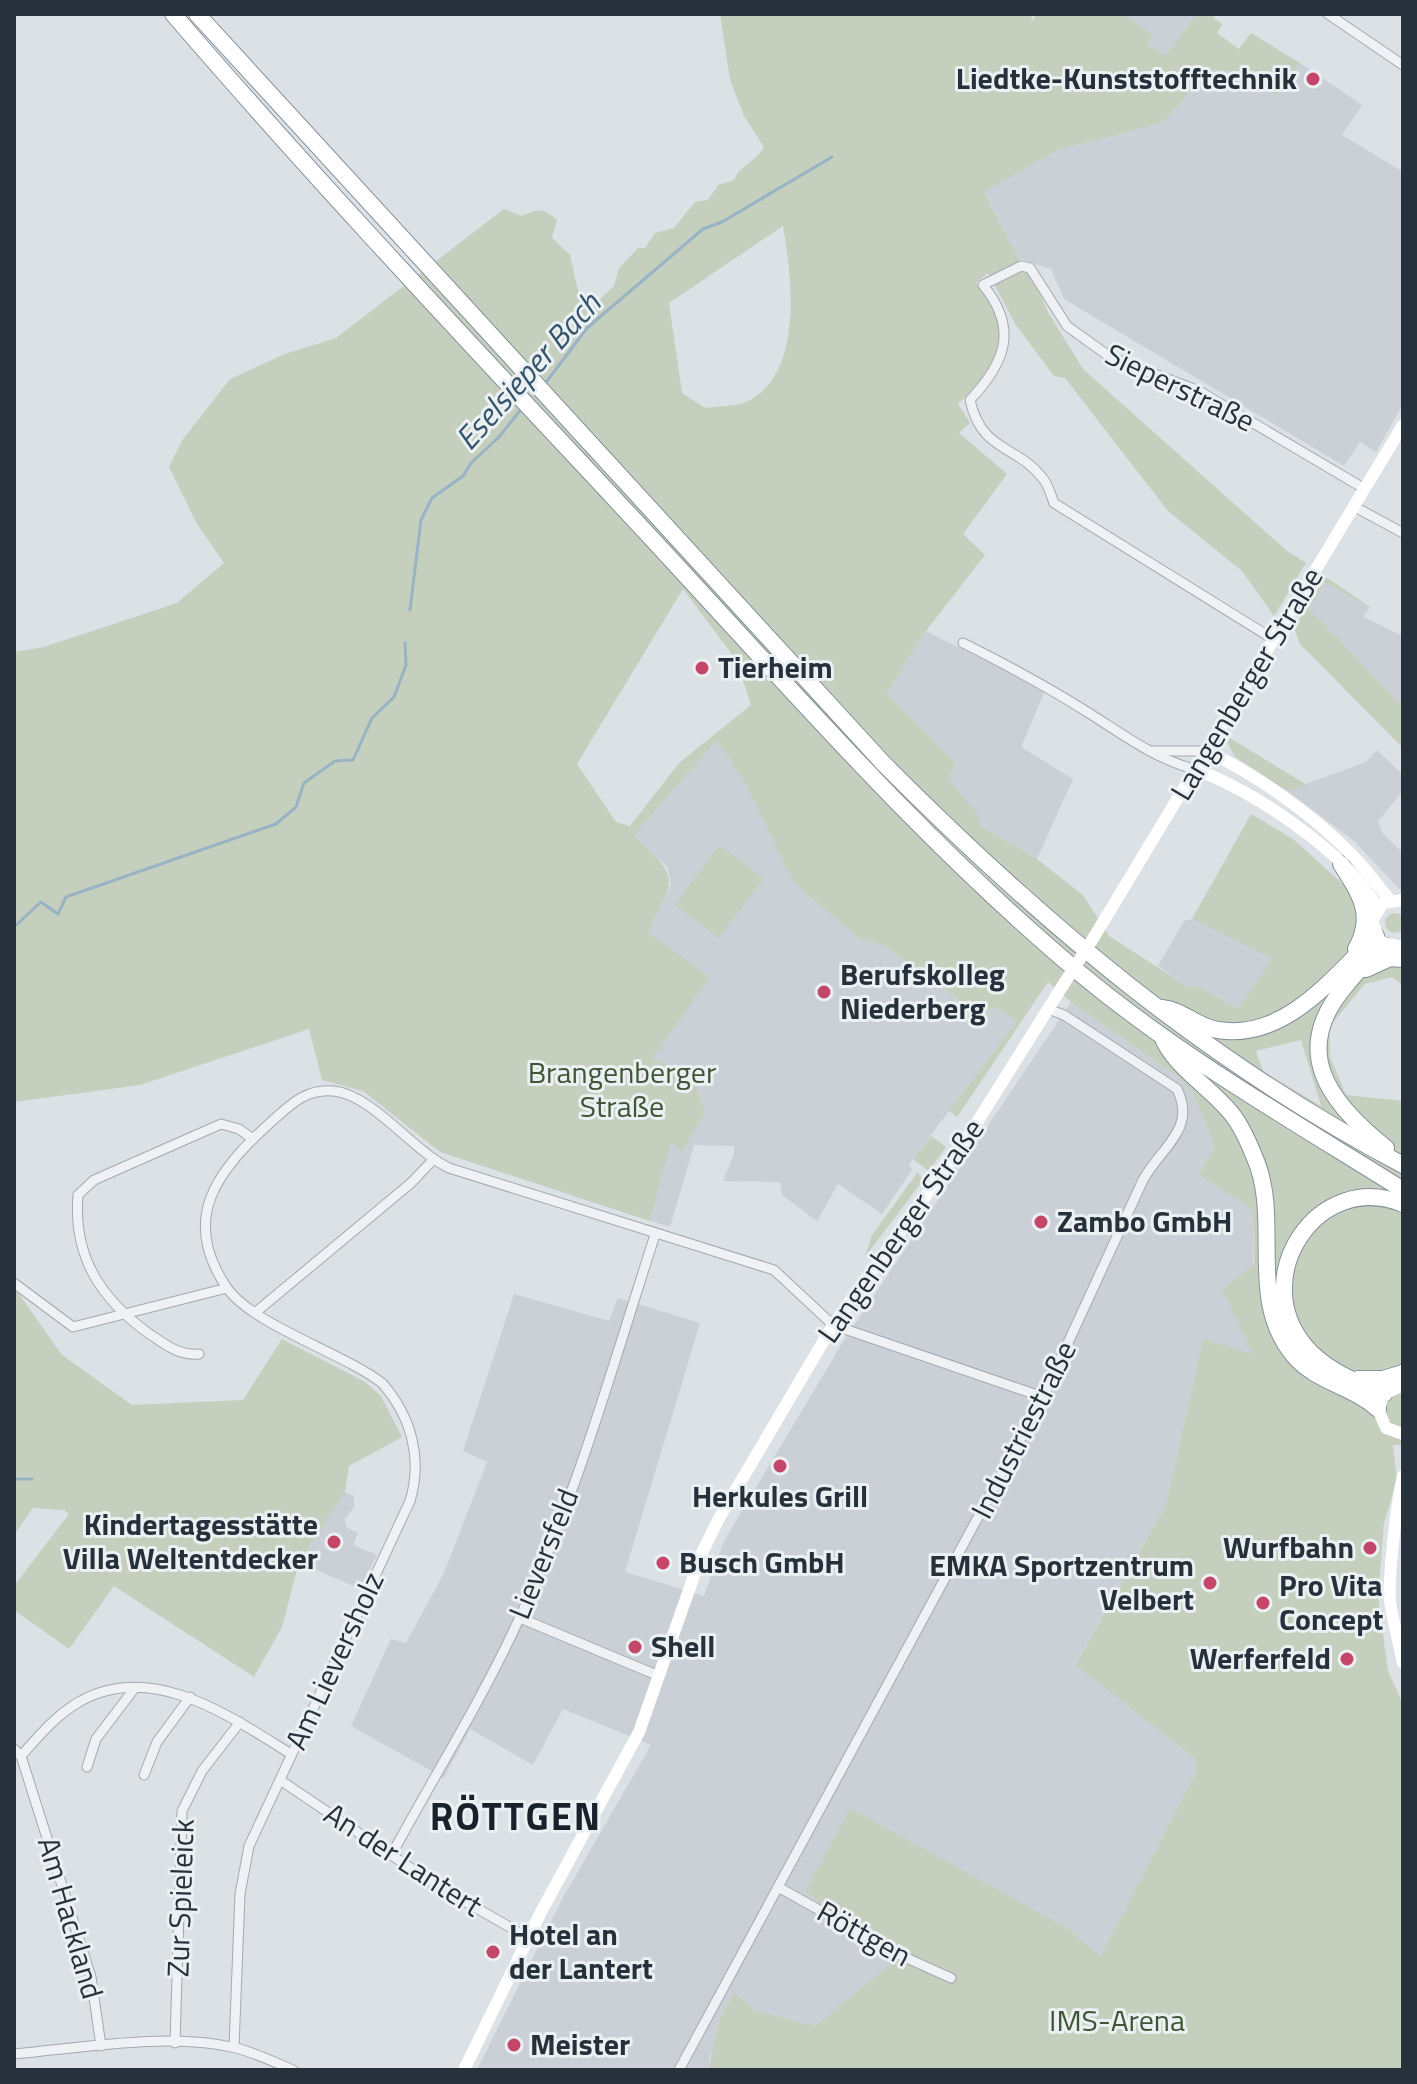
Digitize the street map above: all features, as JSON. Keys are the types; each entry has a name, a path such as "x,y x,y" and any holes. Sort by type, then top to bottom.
{"highway":[{"path":"173,14 913,820 1021,922 1162,1036 1219,1078 1403,1190"},
{"path":"197,14 883,763 966,846 1053,925 1152,1007 1290,1101 1403,1163"},
{"path":"1341,864 1364,902 1367,916 1366,929 1351,960"},
{"path":"1152,1007 1174,1009 1198,1024 1220,1031 1259,1028 1297,1010 1351,960 1388,943"},
{"path":"1388,943 1371,956 1320,1025 1319,1061 1325,1081 1348,1114 1403,1163"},
{"path":"1347,985 1372,964 1390,958 1403,959"},
{"path":"1162,1036 1173,1058 1231,1113 1257,1161 1263,1187 1267,1283 1271,1307 1286,1345 1307,1368 1381,1401"},
{"path":"1381,1401 1314,1356 1296,1332 1283,1289 1287,1258 1304,1230 1327,1210 1368,1198 1403,1204"},
{"path":"1352,1380 1383,1379 1403,1373"}],"main road":[{"name":"Langenberger Straße","path":"464,2070 527,1937 626,1760 702,1553 718,1520 833,1325 964,1143 1094,937 1403,425"},
{"path":"1205,751 1224,759 1323,829 1396,900 1378,908 1372,921 1388,943"},
{"path":"1194,769 1214,776 1282,818 1341,864 1378,908"},
{"path":"1402,1436 1386,1428 1381,1401 1403,1385"},
{"path":"1403,1476 1396,1502 1400,1511 1390,1599 1403,1663"}],"street":[{"path":"1328,14 1403,65"},
{"name":"Sieperstraße","path":"1273,639 1054,503 1045,480 984,434 975,421 970,400 998,365 1005,339 998,309 983,285 1021,266 1030,268 1044,286 1055,312 1077,336 1131,367 1210,396 1365,489"},
{"path":"1355,507 1403,533"},
{"path":"963,643 1022,673 1150,751 1194,769"},
{"path":"1150,751 1205,751"},
{"name":"Industriestraße","path":"679,2070 1043,1397 1143,1180 1155,1158 1181,1130 1185,1117 1177,1089 1048,1009"},
{"path":"14,1283 73,1327 227,1288 208,1248 208,1201 226,1167 253,1139 296,1101 323,1091 354,1098 433,1160 655,1235 774,1270 833,1325 1043,1397"},
{"path":"199,1354 184,1355 122,1314 109,1301 86,1264 77,1224 81,1190 94,1180 221,1124 239,1129 253,1139"},
{"path":"256,1312 401,1192 433,1160"},
{"name":"Lieversfeld","path":"392,1854 458,1738 520,1618 601,1404 655,1235"},
{"name":"Am Lieversholz","path":"227,1288 256,1312 373,1376 389,1391 409,1427 417,1472 410,1501 249,1846 242,1878 234,2047"},
{"path":"520,1618 659,1676"},
{"path":"17,1753 79,1702 101,1692 134,1689 190,1697 240,1722 291,1754"},
{"path":"87,1767 96,1739 134,1689"},
{"path":"144,1775 157,1742 190,1697"},
{"name":"Zur Spieleick","path":"175,2043 182,1811 202,1771 240,1722"},
{"name":"Am Hackland","path":"17,1753 91,1977 101,2046"},
{"name":"An der Lantert","path":"280,1780 436,1885 527,1937"},
{"name":"Röttgen","path":"778,1887 900,1955 951,1978"},
{"path":"14,2054 175,2043 234,2047 293,2070"}],"shaded area":[{"path":"1124,14 1197,14 1165,56 1146,44 1153,36"},
{"path":"1300,63 1362,105 1342,135 1403,172 1403,404 1376,452 1360,442 1344,466 1064,299 1051,269 1019,259 984,191 1058,150 1162,123 1211,69 1241,73 1277,96"},
{"path":"1325,583 1370,607 1363,617 1403,636 1403,706 1309,609"},
{"path":"926,631 1045,691 1021,747 1073,779 1037,859 976,822 980,818 947,778 956,764 887,693"},
{"name":"Berufskolleg Niederberg","path":"717,739 860,939 883,945 980,1015 996,1007 1016,1022 913,1159 909,1165 912,1170 882,1214 838,1184 817,1221 782,1195 780,1182 723,1181 734,1146 694,1145 670,1227 561,1192 569,1114 639,1077 648,932 671,885 668,868 633,835"},
{"path":"1377,750 1403,775 1403,791 1378,821 1383,834 1403,853 1403,893 1354,841 1287,791 1366,762"},
{"path":"1192,919 1273,959 1238,1009 1198,986 1190,988 1158,966 1184,921"},
{"path":"1071,1002 1178,1077 1192,1092 1215,1146 1199,1175 1253,1210 1253,1355 1203,1340 1166,1504 1075,1664 1195,1758 1196,1771 1101,1956 1069,1929 850,1809 805,1891 893,1963 815,2026 756,2011 710,2055 708,2070 477,2070 561,1901 651,1745 563,1709 533,1765 470,1729 444,1778 351,1726 391,1639 406,1643 444,1573 487,1462 463,1451 514,1294 609,1321 618,1298 700,1323 625,1572 704,1596 724,1541 844,1340"},
{"name":"Kindertagesstätte Villa Weltentdecker","path":"345,1492 354,1496 354,1507 345,1519 346,1527 358,1533 353,1545 377,1555 360,1589 299,1562"}],"green space":[{"path":"720,14 1031,14 1032,21 1037,14 1124,14 1153,36 1147,44 1165,56 1197,14 1216,14 1213,18 1223,24 1217,33 1239,49 1251,33 1300,63 1277,96 1241,73 1211,69 1162,123 1058,150 984,192 1019,259 1032,275 1048,312 1083,369 1287,551 1306,563 1274,616 1242,571 1168,511 1065,378 1054,376 1016,325 988,273 976,283 998,316 1001,331 999,346 984,376 958,404 970,423 959,433 1007,474 963,534 985,555 926,631 887,693 956,764 948,778 981,818 977,823 1037,859 1083,895 1109,936 1190,988 1198,986 1238,1009 1272,959 1192,919 1251,814 1293,839 1352,892 1387,964 1403,967 1403,986 1392,977 1365,984 1329,1027 1330,1057 1346,1095 1403,1101 1403,1445 1393,1445 1397,1480 1384,1523 1378,1598 1388,1671 1403,1704 1403,2070 708,2070 720,2018 734,1993 756,2011 815,2026 892,1963 805,1891 850,1808 1069,1929 1101,1956 1196,1771 1195,1758 1075,1665 1166,1504 1203,1339 1253,1354 1222,1290 1254,1264 1253,1210 1199,1175 1215,1146 1192,1092 1178,1077 1071,1002 1048,982 957,1117 949,1111 1016,1022 996,1007 980,1015 883,945 860,939 793,882 744,781 717,740 634,835 660,861 669,879 664,899 648,932 710,977 652,1059 692,1073 705,1112 682,1152 671,1142 650,1221 440,1152 363,1091 322,1080 309,1029 140,1085 14,1102 14,652 44,647 177,603 224,563 197,524 169,467 183,439 230,379 285,354 336,338 504,209 522,216 540,210 557,220 552,238 570,255 580,300 593,306 614,286 619,268 638,248 645,248 655,233 674,228 695,202 708,200 718,185 734,180 764,147 744,116 730,80","holes":["783,226 791,296 786,347 778,369 766,388 748,401 705,408 682,393 669,303","683,589 737,661 751,705 679,763 630,826 616,822 577,764","1301,1040 1321,1106 1263,1071 1256,1051"]},
{"path":"1326,577 1370,607 1325,583 1309,609 1403,706 1403,748 1300,644 1294,628"},
{"path":"1230,738 1307,785 1287,791 1235,757 1227,742"},
{"path":"720,845 764,878 719,938 674,905"},
{"path":"1395,913 1402,916 1405,923 1402,930 1395,933 1388,930 1385,923 1388,916"},
{"path":"931,1136 946,1147 929,1171 913,1159"},
{"path":"917,1173 924,1179 865,1257 872,1235"},
{"path":"14,1287 62,1355 132,1405 243,1400 282,1339 365,1382 381,1396 402,1437 349,1466 345,1492 299,1562 282,1627 254,1677 114,1586 69,1649 14,1610 14,1586 69,1514 64,1510 33,1508 14,1535"}],"waterway":[{"name":"Eselsieper Bach","path":"544,385 587,328 703,229 722,222 832,157"},
{"name":"Eselsieper Bach","path":"410,610 421,520 432,498 463,476 471,463 499,437 522,408"},
{"name":"Eselsieper Bach","path":"14,927 41,902 58,914 66,897 276,824 296,807 304,783 335,761 353,760 372,718 394,697 406,665 405,643"},
{"path":"14,1479 32,1479"}],"place":[{"name":"Liedtke-Kunststofftechnik","path":"1313,79"},
{"name":"Tierheim","path":"702,668"},
{"name":"Berufskolleg Niederberg","path":"824,992"},
{"name":"Zambo GmbH","path":"1041,1222"},
{"name":"Herkules Grill","path":"780,1466"},
{"name":"Kindertagesstätte Villa Weltentdecker","path":"334,1542"},
{"name":"Wurfbahn","path":"1370,1548"},
{"name":"Busch GmbH","path":"663,1563"},
{"name":"EMKA Sportzentrum Velbert","path":"1210,1583"},
{"name":"Pro Vita Concept","path":"1263,1603"},
{"name":"Shell","path":"635,1647"},
{"name":"Werferfeld","path":"1347,1659"},
{"name":"Hotel an der Lantert","path":"493,1952"},
{"name":"Meister","path":"514,2045"}],"district":[{"name":"RÖTTGEN","path":"516,1817"}],"park label":[{"name":"Brangenberger Straße","path":"622,1090"},
{"name":"IMS-Arena","path":"1117,2021"}]}
